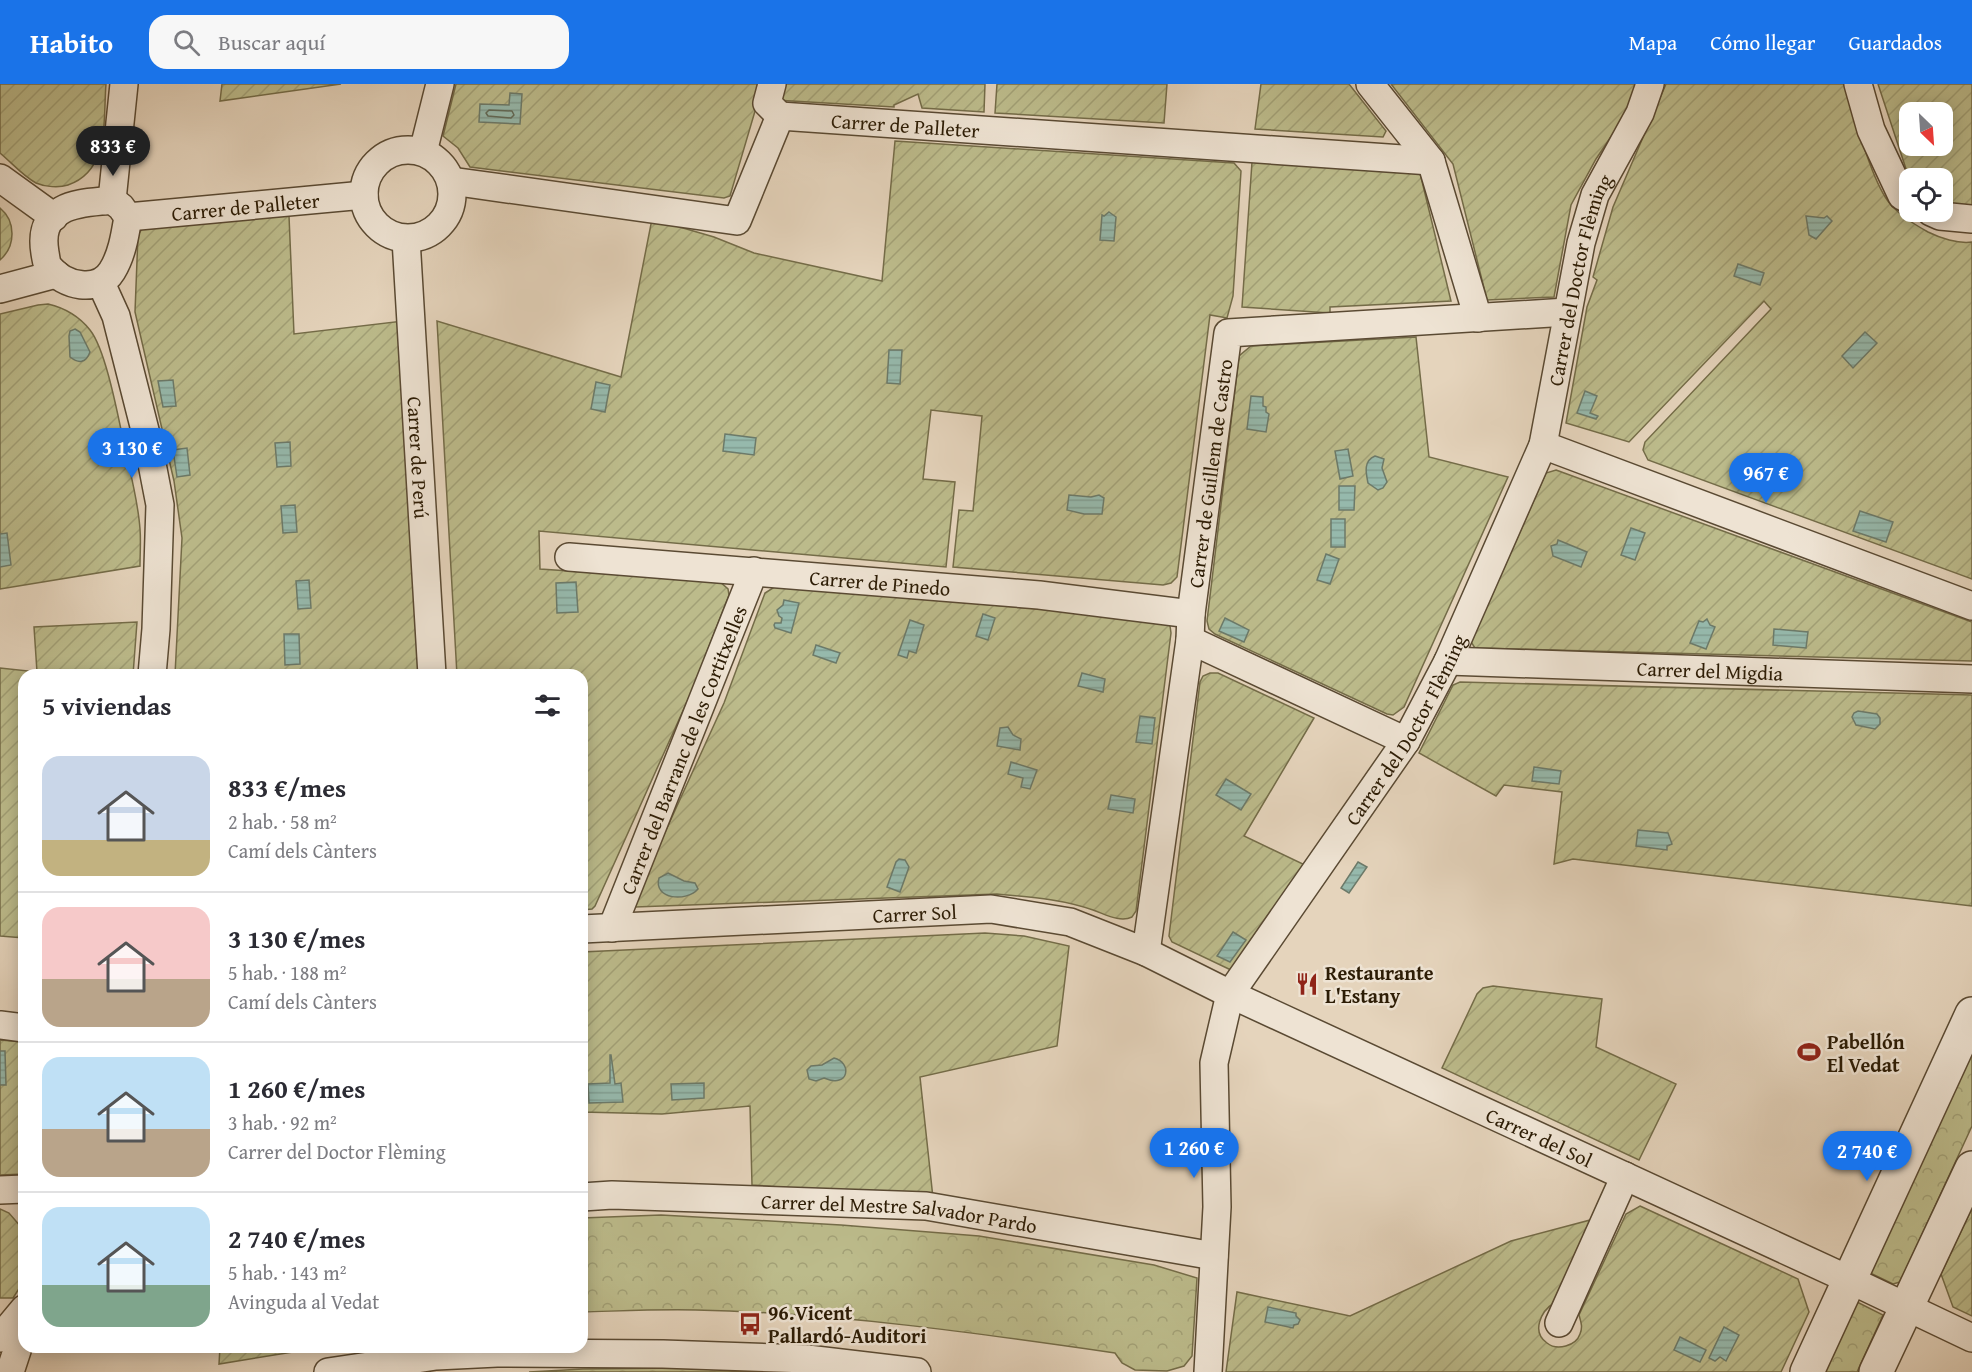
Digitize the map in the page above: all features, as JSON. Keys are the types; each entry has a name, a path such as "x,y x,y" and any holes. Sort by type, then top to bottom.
{"street":[{"path":"120,208 78,204 62,209 45,227 43,239 47,264 56,274 70,283 86,285 101,283 112,272 123,245 120,208 124,84"},
{"path":"423,152 440,84"},
{"path":"451,181 737,221 780,116 767,103 772,84"},
{"path":"1370,84 1431,162 1478,318"},
{"name":"Carrer del Doctor Flèming","path":"1208,1372 1217,1207 1214,1063 1230,994 1406,741 1448,661 1543,445 1581,243 1595,195 1640,113 1650,84"},
{"path":"1858,84 1871,130 1899,190"},
{"name":"Carrer de Palleter","path":"780,116 1431,162"},
{"path":"398,151 423,152 442,165 451,181 452,204 444,221 427,234 406,239 390,235 380,228 370,216 364,195 369,174 381,160 398,151"},
{"path":"0,178 54,217"},
{"name":"Carrer de Palleter","path":"120,208 364,195"},
{"path":"1953,217 1972,219"},
{"name":"Carrer de Perú","path":"406,239 432,669"},
{"path":"0,289 56,274"},
{"path":"101,283 116,316 147,438 160,505 153,669"},
{"name":"Carrer de Guillem de Castro","path":"1146,952 1228,333 1568,312"},
{"path":"1543,445 1972,606"},
{"name":"Carrer de Pinedo","path":"569,556 1039,595 1190,627 1406,741"},
{"name":"Carrer del Barranc de les Cortitxelles","path":"612,928 754,571"},
{"name":"Carrer del Migdia","path":"1448,661 1972,679"},
{"name":"Carrer Sol","path":"588,928 991,909 1070,922 1146,952 1230,994"},
{"name":"Carrer del Sol","path":"1230,994 1972,1338"},
{"path":"1807,1372 1972,1014"},
{"path":"0,1025 18,1027"},
{"path":"1876,1372 1972,1168"},
{"path":"1559,1323 1625,1176"},
{"path":"0,1190 18,1190"},
{"name":"Carrer del Mestre Salvador Pardo","path":"588,1197 623,1196 926,1206 1215,1256"},
{"path":"0,1338 18,1317"},
{"path":"10,1372 18,1347"},
{"path":"328,1372 496,1353 663,1354 807,1359 917,1372"}],"green space":[{"path":"0,84 106,84 102,143 98,156 82,178 64,186 52,187 36,183 0,153"},
{"path":"222,84 341,84 220,101"},
{"path":"456,84 763,84 730,196 724,198 470,167 458,148 443,136"},
{"path":"777,84 985,84 984,112 922,108 918,94 894,107 775,100"},
{"path":"997,84 1167,84 1164,123 995,113"},
{"path":"1261,84 1349,84 1386,131 1383,137 1255,129"},
{"path":"1391,84 1636,84 1631,107 1596,159 1571,205 1554,297 1487,300 1453,164"},
{"path":"1666,84 1845,84 1870,165 1884,194 1899,213 1899,222 1911,222 1944,238 1972,242 1972,579 1648,460 1643,450 1645,442 1771,309 1764,301 1629,442 1566,423 1587,307 1597,280 1593,277 1613,207"},
{"path":"1878,84 1972,84 1972,211 1953,206 1953,168 1906,168 1902,156 1953,156 1953,102 1899,102 1899,148"},
{"path":"895,141 1234,163 1241,171 1233,296 1227,318 1210,315 1177,577 1171,583 1163,585 953,567 959,510 973,511 982,416 931,410 923,479 955,482 946,567 539,531 540,569 719,581 728,589 729,595 691,693 595,906 588,909 588,669 457,669 437,321 621,377 652,219 714,237 754,253 882,281"},
{"path":"1252,162 1420,173 1451,301 1330,307 1330,313 1242,307"},
{"path":"0,208 9,220 12,234 9,248 0,260"},
{"path":"289,216 294,334 403,321 423,669 175,669 182,538 174,481 135,312 138,235 143,227 154,222"},
{"path":"48,304 66,310 81,321 96,339 101,352 115,401 136,497 140,534 140,566 0,589 0,314"},
{"path":"1416,337 1429,457 1508,477 1404,707 1393,715 1215,634 1209,629 1207,621 1239,356 1251,346"},
{"path":"1556,470 1972,622 1972,661 1475,648 1471,642 1546,473"},
{"path":"776,586 1165,620 1170,626 1171,633 1136,911 1132,917 1123,919 1069,903 997,894 635,907 635,898 724,703 765,593"},
{"path":"137,622 133,669 37,669 34,627"},
{"path":"0,668 18,670 18,938 0,936"},
{"path":"1218,673 1314,718 1244,836 1305,865 1233,971 1172,942 1169,936 1200,682 1203,676"},
{"path":"1460,682 1972,695 1972,906 1573,859 1554,864 1562,792 1504,785 1496,796 1419,753 1453,685"},
{"path":"985,933 1024,936 1069,946 1057,1046 920,1077 933,1198 752,1185 750,1106 662,1114 588,1112 588,952"},
{"path":"1493,986 1602,999 1596,1047 1676,1084 1639,1160 1442,1068 1477,994 1483,988"},
{"path":"0,1040 18,1042 18,1174 0,1175"},
{"path":"1972,1045 1972,1126 1900,1282 1893,1284 1868,1272"},
{"path":"1640,1206 1798,1279 1809,1312 1781,1372 1226,1372 1237,1292 1350,1316 1511,1241 1594,1219 1554,1303 1545,1311 1540,1322 1540,1333 1547,1343 1556,1347 1566,1346 1575,1342 1580,1334 1582,1327 1579,1315 1626,1214"},
{"path":"1972,1208 1972,1316 1953,1307 1941,1274"},
{"path":"0,1209 9,1213 18,1224 18,1290 13,1298 0,1298"},
{"path":"661,1215 841,1225 979,1236 1154,1265 1197,1278 1192,1356 1184,1366 1167,1371 1135,1370 1122,1363 1115,1353 906,1325 749,1312 696,1310 588,1312 588,1218"},
{"path":"1857,1302 1883,1315 1857,1372 1820,1372"},
{"path":"220,1353 287,1353 219,1364"},
{"path":"684,1368 762,1372 529,1372 583,1369"}],"water":[{"path":"510,93 522,94 520,124 479,122 480,104 509,105"},
{"path":"1109,212 1116,217 1114,241 1100,240 1102,215"},
{"path":"1806,216 1824,218 1827,216 1832,221 1816,239 1809,235"},
{"path":"1738,264 1764,273 1760,285 1734,276"},
{"path":"75,329 80,332 90,352 82,361 76,361 70,357 69,336 70,331"},
{"path":"1865,332 1877,343 1853,368 1842,356"},
{"path":"889,350 902,350 900,384 887,383"},
{"path":"173,380 176,406 163,407 158,381"},
{"path":"596,382 610,385 605,412 591,409"},
{"path":"1585,391 1597,396 1590,413 1598,416 1596,419 1577,413"},
{"path":"1251,396 1263,397 1263,406 1269,414 1266,432 1247,429"},
{"path":"725,434 756,438 754,455 723,451"},
{"path":"290,442 291,466 277,467 275,443"},
{"path":"187,448 190,475 177,477 173,450"},
{"path":"1348,449 1353,476 1340,479 1335,451"},
{"path":"1375,456 1384,459 1382,468 1387,482 1383,488 1378,490 1368,483 1366,471 1367,464"},
{"path":"1339,486 1355,486 1354,510 1339,510"},
{"path":"1069,495 1091,497 1099,495 1104,498 1102,514 1084,514 1067,510"},
{"path":"295,505 297,532 283,533 281,506"},
{"path":"1860,511 1893,522 1886,542 1853,531"},
{"path":"1331,519 1345,519 1345,547 1331,547"},
{"path":"1631,528 1645,533 1635,560 1621,555"},
{"path":"7,533 11,565 0,567 0,534"},
{"path":"1558,540 1587,552 1581,567 1553,556 1551,546 1557,544"},
{"path":"1326,554 1339,559 1330,584 1317,580"},
{"path":"309,580 311,608 298,609 296,581"},
{"path":"576,582 578,612 557,613 556,583"},
{"path":"784,600 799,603 791,633 775,628 774,625 781,623 782,618 777,610 783,605"},
{"path":"983,614 995,618 988,640 976,636"},
{"path":"1225,618 1249,630 1244,642 1219,631"},
{"path":"1707,619 1710,625 1715,627 1706,649 1690,643 1699,621 1703,622"},
{"path":"910,620 924,625 916,653 909,651 907,658 898,655"},
{"path":"1774,629 1808,632 1806,648 1773,645"},
{"path":"284,634 299,634 300,664 285,665"},
{"path":"816,645 840,653 836,663 813,655"},
{"path":"1082,673 1105,679 1103,692 1078,686"},
{"path":"1858,711 1877,714 1880,724 1875,729 1856,725 1852,717"},
{"path":"1140,716 1155,718 1152,744 1136,742"},
{"path":"1008,727 1013,735 1021,739 1020,750 997,746 1000,728"},
{"path":"1011,762 1037,770 1030,789 1021,787 1023,778 1008,774"},
{"path":"1534,767 1561,771 1559,784 1532,781"},
{"path":"1226,779 1251,794 1241,810 1216,795"},
{"path":"1111,795 1135,799 1133,813 1108,809"},
{"path":"1638,830 1668,833 1672,844 1667,846 1667,850 1636,846"},
{"path":"899,859 905,860 909,867 900,892 887,887"},
{"path":"1358,862 1367,867 1349,893 1341,888"},
{"path":"668,873 684,881 695,883 698,889 686,896 666,895 661,891 659,878"},
{"path":"1233,932 1246,940 1230,962 1217,956"},
{"path":"0,1051 5,1051 6,1085 0,1085"},
{"path":"610,1055 615,1084 621,1083 623,1102 589,1103 588,1084 610,1083"},
{"path":"834,1058 844,1064 846,1074 843,1078 833,1080 824,1078 816,1081 809,1079 807,1070 811,1066 822,1065"},
{"path":"704,1083 704,1098 672,1100 671,1084"},
{"path":"1268,1307 1296,1313 1300,1320 1293,1328 1265,1322"},
{"path":"1724,1327 1739,1335 1726,1361 1720,1357 1715,1361 1709,1358"},
{"path":"1680,1337 1706,1350 1700,1362 1674,1350"}],"place":[{"name":"Restaurante L'Estany","path":"1307,984"},
{"name":"Pabellón El Vedat","path":"1809,1052"},
{"name":"96.Vicent Pallardó-Auditori","path":"750,1324"}]}
